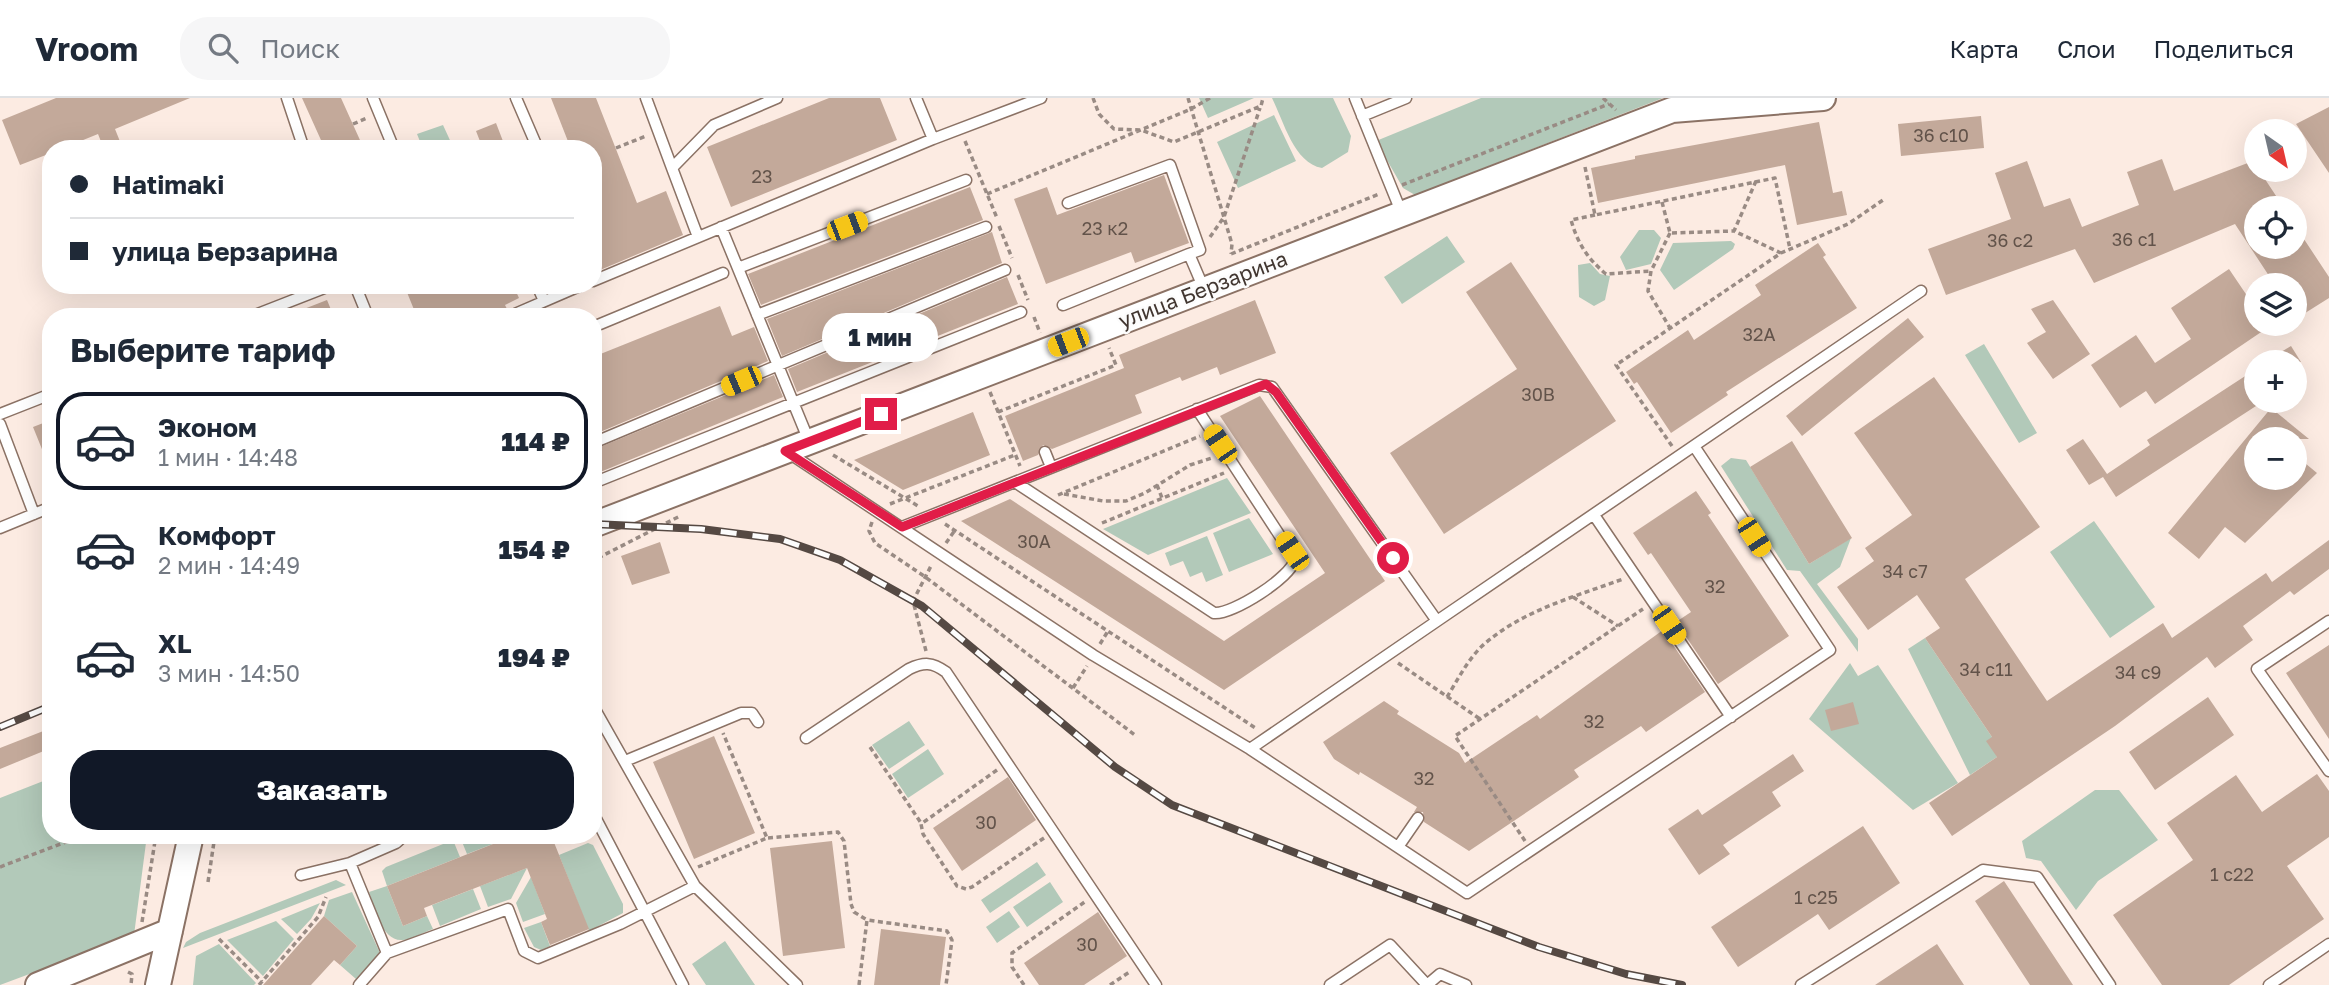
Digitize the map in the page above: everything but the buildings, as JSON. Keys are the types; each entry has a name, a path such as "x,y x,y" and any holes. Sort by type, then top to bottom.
{"street":[{"name":"улица Берзарина","path":"602,522 1672,110 1823,98"},
{"path":"158,985 189,844"},
{"path":"38,985 170,931"}],"lane":[{"path":"287,98 301,140"},
{"path":"373,98 390,140"},
{"path":"516,98 534,140"},
{"path":"646,98 698,237"},
{"path":"672,168 714,125 776,98"},
{"path":"916,98 933,139"},
{"path":"602,277 933,139 1041,98"},
{"path":"1355,98 1402,214"},
{"path":"1362,116 1406,98"},
{"path":"1063,305 1200,250 1170,165 1068,203"},
{"path":"738,268 966,180"},
{"path":"722,227 809,442"},
{"path":"757,314 986,227"},
{"path":"1189,254 1204,290"},
{"path":"602,439 1005,270"},
{"path":"602,323 723,273"},
{"path":"1250,749 1921,290"},
{"path":"273,308 309,294"},
{"path":"541,294 544,301"},
{"path":"528,308 561,294"},
{"path":"602,479 1021,312"},
{"path":"902,527 1259,385 1272,387 1437,621"},
{"path":"0,414 42,398"},
{"path":"1020,480 1044,500 1214,612 1229,612 1289,572 1295,559 1197,409"},
{"path":"0,424 34,514"},
{"path":"785,451 1093,655 1250,749 1467,893 1830,650 1694,446"},
{"path":"1045,452 1051,467"},
{"path":"0,528 42,511"},
{"path":"1594,515 1731,717"},
{"path":"2329,621 2257,669 2329,771"},
{"path":"806,738 909,669 929,663 946,672 1156,985"},
{"path":"625,761 749,712 758,722"},
{"path":"602,721 695,886 797,985"},
{"path":"1398,848 1418,818"},
{"path":"602,830 683,985"},
{"path":"301,875 350,863 394,844"},
{"path":"350,863 387,953"},
{"path":"1801,985 1983,870 2038,877 2110,985"},
{"path":"359,985 387,953 508,909 524,951 538,958 645,912 695,886"},
{"path":"2269,985 2329,944"},
{"path":"1330,985 1390,945 1427,985 1440,974 1466,985"}],"path":[{"path":"1093,98 1099,114 1114,129 1141,130 1174,142 1198,135 1261,106"},
{"path":"1188,98 1232,244 1231,261"},
{"path":"987,194 1191,109 1210,98"},
{"path":"1200,250 1224,217 1264,98"},
{"path":"1231,254 1609,104"},
{"path":"960,129 1012,259"},
{"path":"616,148 658,131"},
{"path":"1580,145 1595,215"},
{"path":"1651,271 1606,274 1589,260 1578,243 1571,220 1775,178 1790,248"},
{"path":"1734,230 1756,181"},
{"path":"1678,456 1616,365 1781,253 1848,224 1883,200"},
{"path":"1661,201 1670,233 1651,271 1648,291 1670,328"},
{"path":"1670,233 1734,230 1781,253"},
{"path":"1017,272 1046,351"},
{"path":"998,412 1116,365 1108,346"},
{"path":"990,392 1015,455 1020,480"},
{"path":"1044,500 1212,432"},
{"path":"833,455 932,515 1268,737"},
{"path":"1015,455 875,509 869,531 875,543 924,576 1135,735"},
{"path":"1061,494 1116,502 1137,498 1190,465 1228,456"},
{"path":"1087,529 1236,468"},
{"path":"1157,485 1162,498"},
{"path":"1447,697 1480,648 1540,608 1635,575"},
{"path":"924,576 913,601 929,663"},
{"path":"1573,597 1618,626"},
{"path":"1532,850 1455,736 1654,603"},
{"path":"1386,656 1480,719"},
{"path":"719,722 767,838"},
{"path":"870,747 921,824 923,834 957,886 966,889 1054,831"},
{"path":"921,824 1007,763"},
{"path":"687,872 767,838 838,832 844,841 854,912 867,920 947,931 952,940 946,985"},
{"path":"0,867 60,844"},
{"path":"134,947 141,928 155,844"},
{"path":"208,882 214,844"},
{"path":"1024,985 1012,967 1013,953 1096,894"},
{"path":"219,939 260,983 318,917 326,897"},
{"path":"859,985 867,920"},
{"path":"1110,985 1142,963"}],"green space":[{"path":"1199,98 1254,98 1208,118"},
{"path":"1272,98 1333,98 1351,136 1348,152 1322,168 1312,165 1291,140"},
{"path":"1481,98 1663,98 1415,195 1403,188 1376,141"},
{"path":"1274,115 1296,161 1238,188 1217,142"},
{"path":"443,125 450,140 419,140 417,134"},
{"path":"1639,230 1654,230 1661,238 1651,264 1626,270 1620,257"},
{"path":"1447,236 1465,262 1402,304 1384,277"},
{"path":"1731,241 1735,244 1733,249 1674,290 1660,270 1673,243"},
{"path":"1590,263 1600,274 1610,276 1605,300 1594,306 1579,297 1578,265"},
{"path":"1984,344 2037,433 2019,443 1965,355"},
{"path":"1731,458 1746,460 1809,564 1851,538 1840,567 1817,584 1858,639 1858,652 1800,571 1787,570 1721,466"},
{"path":"1227,478 1251,513 1148,555 1103,529"},
{"path":"1249,518 1273,554 1229,572 1213,533"},
{"path":"2094,521 2155,607 2110,638 2050,552"},
{"path":"1207,536 1223,575 1206,582 1202,572 1190,577 1183,561 1170,566 1165,553"},
{"path":"1925,638 1992,737 1997,757 1970,775 1908,649"},
{"path":"1850,663 1858,676 1878,665 1958,783 1913,810 1809,719"},
{"path":"909,721 925,745 889,769 872,745"},
{"path":"928,749 944,774 908,798 892,774"},
{"path":"42,782 42,844 146,844 134,935 0,985 0,798"},
{"path":"2095,790 2119,790 2158,840 2098,881 2076,910 2041,861 2026,858 2022,841"},
{"path":"443,844 455,844 460,857 387,886 382,871"},
{"path":"463,844 493,844 467,854"},
{"path":"586,844 593,845 623,904 623,913 589,931 559,855"},
{"path":"1037,862 1046,875 990,913 981,900"},
{"path":"527,868 511,899 488,907 480,886"},
{"path":"531,877 545,914 523,922 516,903"},
{"path":"336,880 346,885 183,948 186,942 200,933"},
{"path":"1050,882 1063,902 1027,927 1013,907"},
{"path":"387,886 403,926 427,916 433,929 406,940 395,939 389,935 380,922 369,892"},
{"path":"473,889 481,909 440,926 432,905"},
{"path":"352,892 380,953 356,979 340,965 357,946 324,916 329,900"},
{"path":"320,903 311,919 297,934 281,919"},
{"path":"1009,911 1020,927 997,943 986,927"},
{"path":"276,921 294,939 263,976 227,940"},
{"path":"541,922 550,946 541,950 534,947 524,928"},
{"path":"725,941 755,985 706,985 692,964"},
{"path":"219,944 256,983 254,985 193,985 196,956"}],"railway":[{"path":"602,524 701,529 780,539 840,560 922,606 1115,767 1172,805 1539,947 1626,974 1682,985"},
{"path":"0,727 42,710"}],"route":[{"path":"881,414 785,451 902,527 1266,384 1276,392 1393,558"}]}
